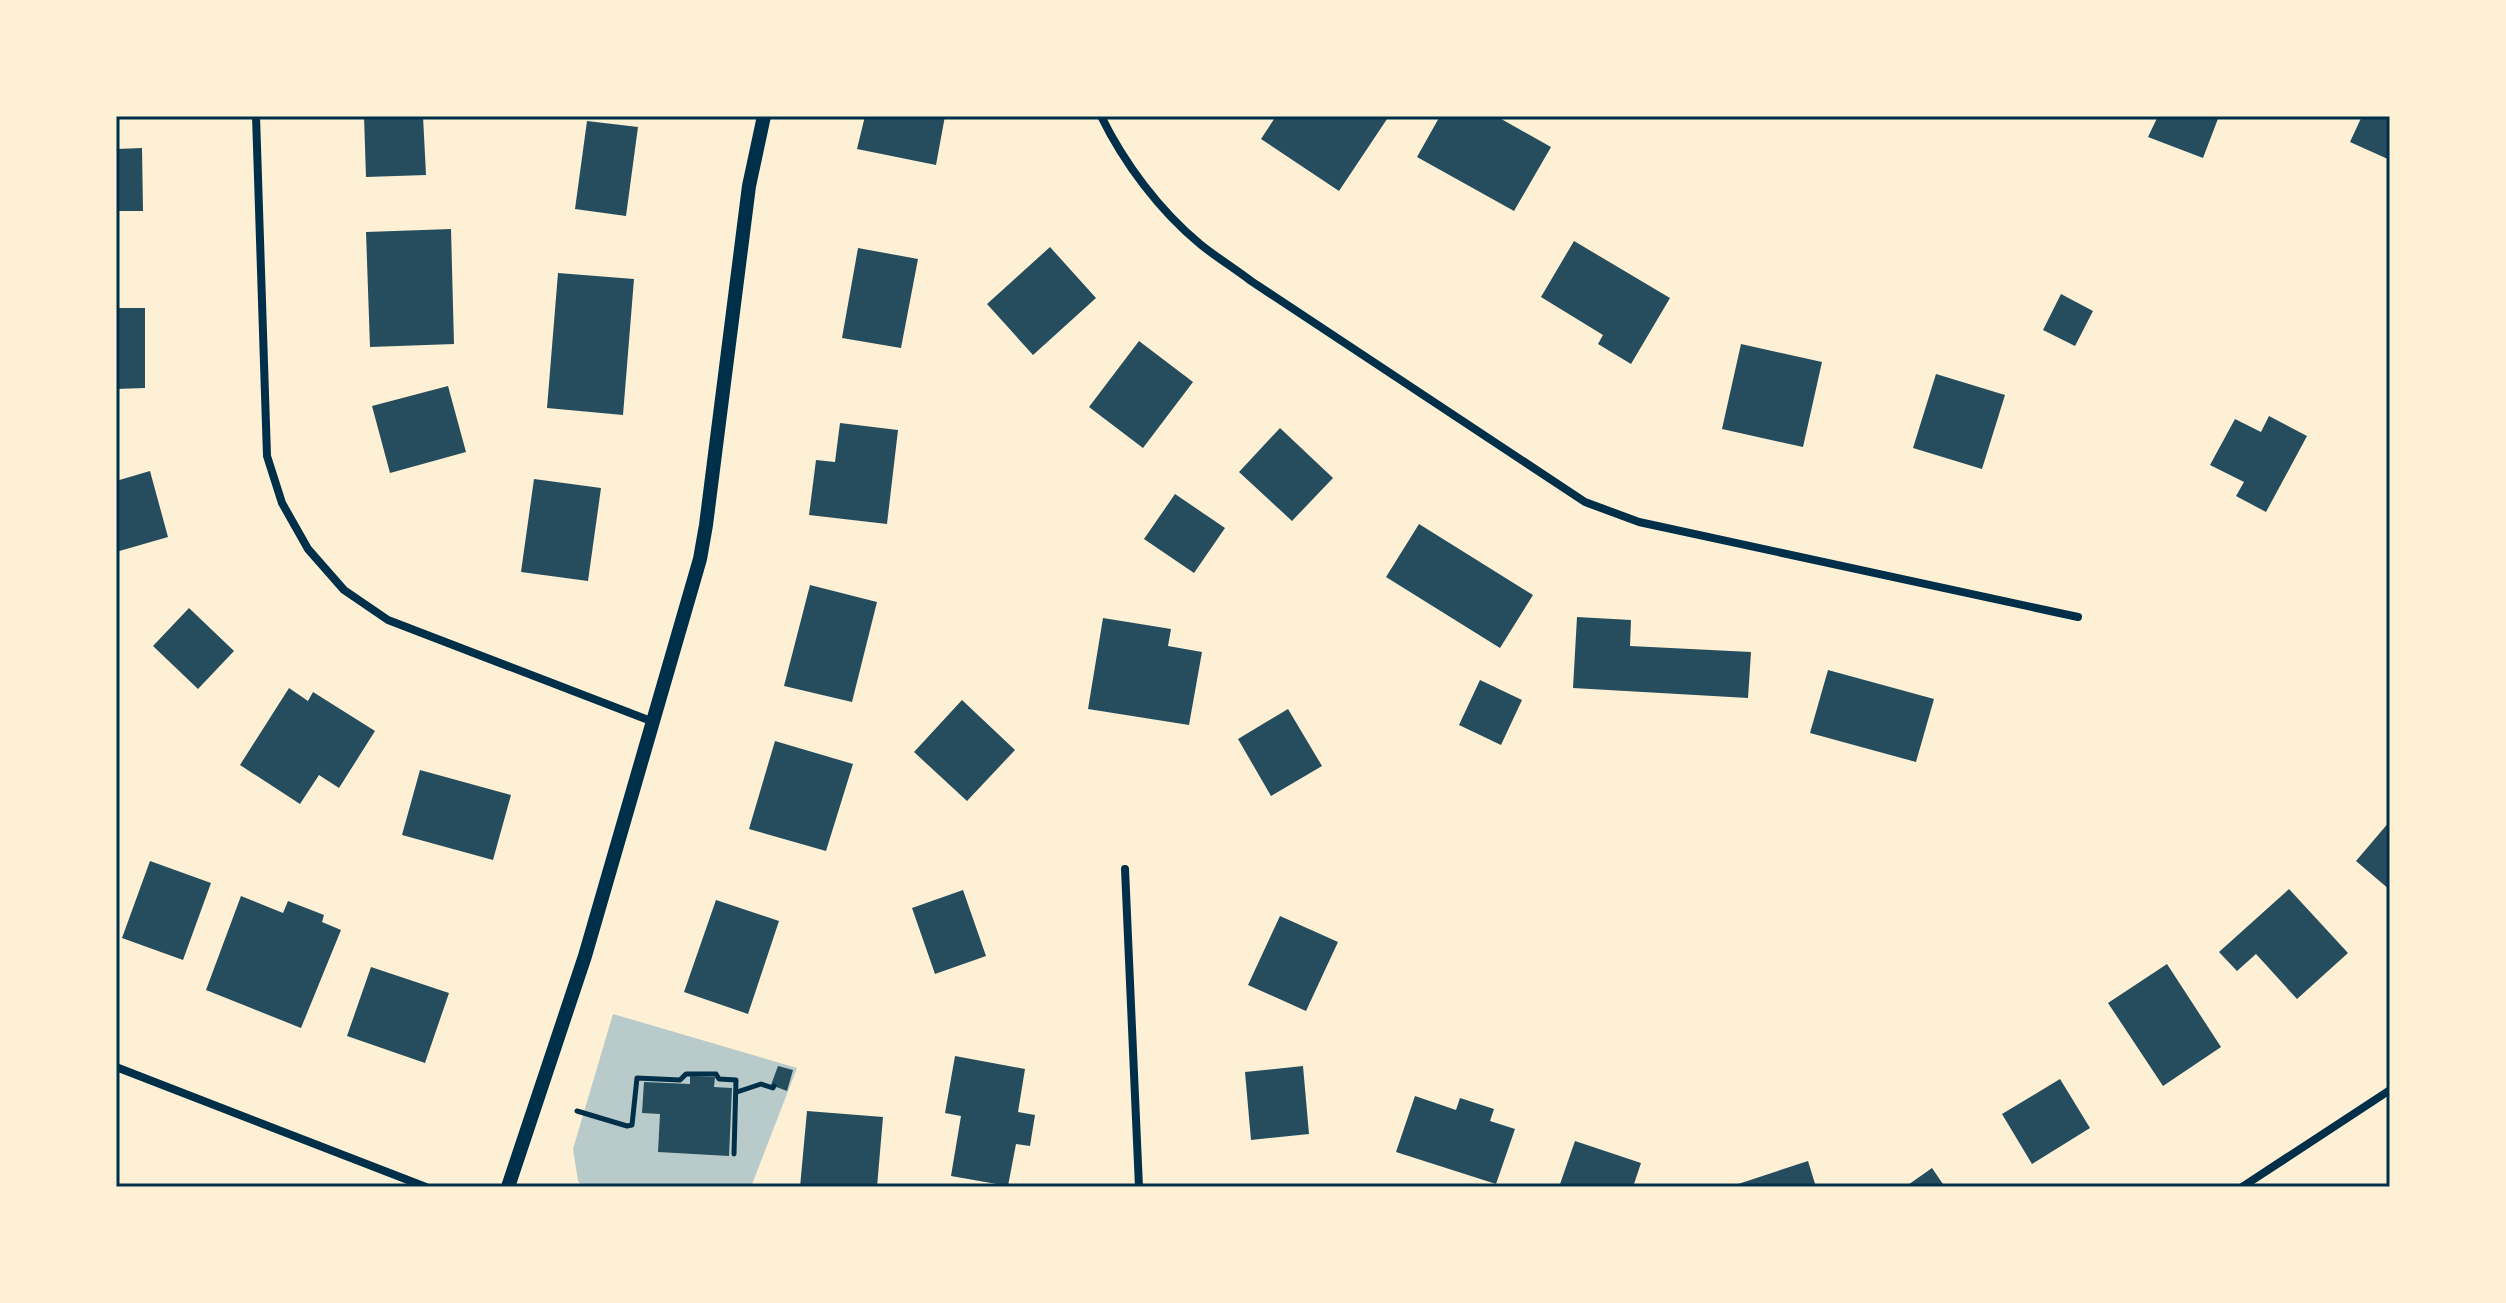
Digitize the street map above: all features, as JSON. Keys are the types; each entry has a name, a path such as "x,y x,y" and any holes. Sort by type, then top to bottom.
{"street":[{"path":"256,116 267,456 282,503 308,549 344,590 388,620 651,721"},
{"path":"508,1187 585,956 700,559 749,186 764,116"},
{"path":"1101,116 1114,142 1155,198 1199,243 1263,289 1585,502 1639,522 2078,617"},
{"path":"1125,869 1139,1187"},
{"path":"116,1067 426,1187"},
{"path":"2242,1187 2390,1090"}],"path":[{"path":"577,1111 632,1125 637,1078 680,1080 686,1074 716,1074 719,1079 736,1080 734,1154"},
{"path":"737,1092 761,1084 774,1086"}],"shaded area":[{"path":"613,1014 797,1068 751,1187 583,1187 578,1181 573,1149"}],"building":[{"path":"364,116 423,116 426,175 366,177"},
{"path":"865,116 945,116 936,165 857,149"},
{"path":"1276,116 1389,116 1339,191 1261,139"},
{"path":"1440,116 1496,116 1551,147 1514,211 1417,157"},
{"path":"2158,116 2219,116 2203,158 2148,137"},
{"path":"2362,116 2390,116 2390,160 2350,142"},
{"path":"587,121 638,127 626,216 575,209"},
{"path":"142,148 143,211 116,211 116,149"},
{"path":"451,229 454,344 370,347 366,232"},
{"path":"1574,241 1670,298 1631,364 1598,344 1603,335 1541,297"},
{"path":"1050,247 1096,298 1033,355 987,304"},
{"path":"858,248 918,259 901,348 842,338"},
{"path":"558,273 634,279 623,415 547,408"},
{"path":"2061,294 2093,311 2075,346 2043,330"},
{"path":"116,308 145,308 145,388 116,389"},
{"path":"1139,341 1193,382 1143,448 1089,407"},
{"path":"1741,344 1822,362 1803,447 1722,429"},
{"path":"1936,374 2005,395 1982,469 1913,448"},
{"path":"448,386 466,452 390,473 372,406"},
{"path":"2269,416 2307,436 2266,512 2236,496 2244,482 2210,465 2235,419 2261,432"},
{"path":"840,423 898,430 887,524 809,515 816,460 835,462"},
{"path":"1280,428 1333,478 1292,521 1239,472"},
{"path":"150,471 168,537 116,552 116,481"},
{"path":"534,479 601,488 588,581 521,572"},
{"path":"1175,494 1225,528 1194,573 1144,539"},
{"path":"1419,524 1533,595 1500,648 1386,577"},
{"path":"810,585 877,602 852,702 784,686"},
{"path":"189,608 234,651 198,689 153,646"},
{"path":"1577,617 1631,620 1630,646 1751,652 1748,698 1573,688"},
{"path":"1103,618 1171,629 1168,646 1202,652 1189,725 1088,709"},
{"path":"1828,670 1934,699 1916,762 1810,733"},
{"path":"1480,680 1522,700 1501,745 1459,725"},
{"path":"289,688 308,701 313,692 375,731 339,788 319,775 300,804 240,765"},
{"path":"962,700 1015,750 967,801 914,752"},
{"path":"1288,709 1322,766 1271,796 1238,739"},
{"path":"775,741 853,764 826,851 749,829"},
{"path":"420,770 511,795 493,860 402,835"},
{"path":"2390,821 2390,890 2356,861"},
{"path":"150,861 211,883 183,960 122,938"},
{"path":"2289,889 2348,953 2297,999 2256,954 2237,971 2219,952"},
{"path":"963,890 986,956 935,974 912,908"},
{"path":"241,896 283,913 288,901 324,915 322,922 341,930 301,1028 206,990"},
{"path":"716,900 779,921 748,1014 684,992"},
{"path":"1280,916 1338,942 1306,1011 1248,985"},
{"path":"2167,964 2221,1047 2163,1086 2108,1003"},
{"path":"371,967 449,993 425,1063 347,1036"},
{"path":"955,1056 1025,1069 1018,1112 1035,1115 1030,1146 1016,1144 1008,1186 951,1176 961,1116 945,1113"},
{"path":"778,1066 793,1070 787,1091 771,1085"},
{"path":"1303,1066 1309,1134 1251,1140 1245,1072"},
{"path":"690,1076 715,1077 714,1087 732,1088 729,1156 658,1152 660,1114 642,1113 644,1082 690,1084"},
{"path":"2060,1079 2090,1128 2032,1164 2002,1114"},
{"path":"1415,1096 1456,1110 1460,1098 1494,1109 1490,1121 1515,1129 1496,1184 1396,1152"},
{"path":"807,1111 883,1117 877,1187 800,1187"},
{"path":"1575,1141 1641,1163 1633,1187 1559,1187"},
{"path":"1808,1161 1816,1187 1732,1187 1732,1186"},
{"path":"1932,1168 1945,1187 1905,1187"}]}
